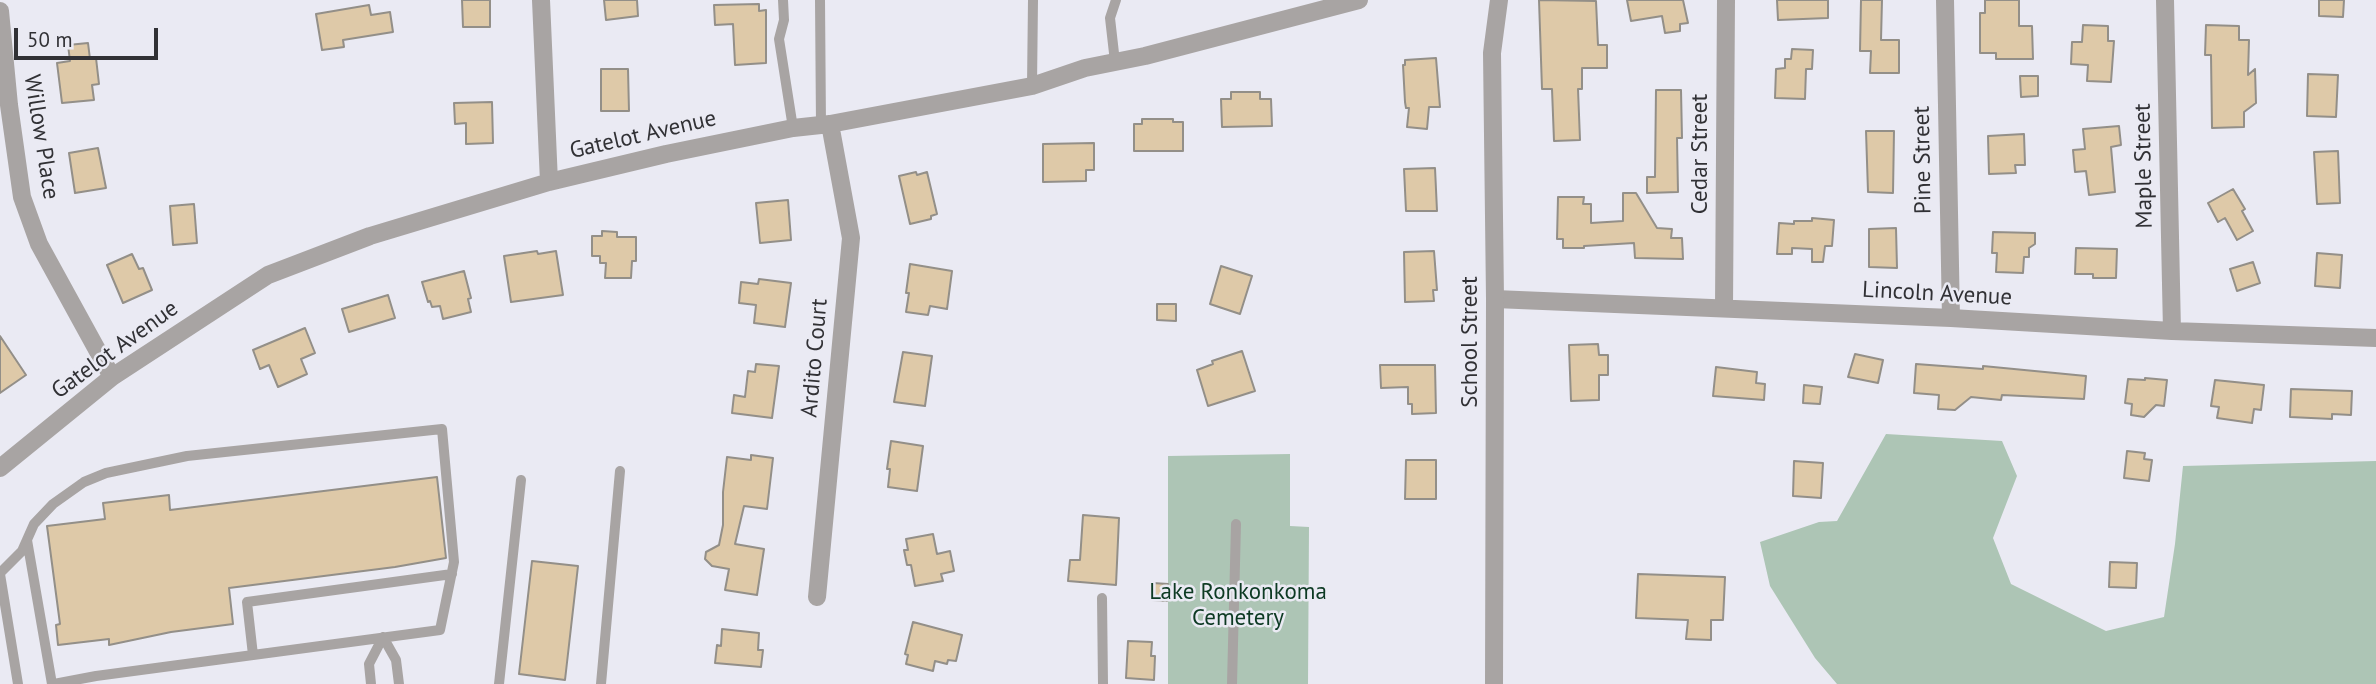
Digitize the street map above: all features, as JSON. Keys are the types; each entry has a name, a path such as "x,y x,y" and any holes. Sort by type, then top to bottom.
{"street":[{"path":"541,0 549,182"},
{"name":"Gatelot Avenue","path":"0,468 112,377 268,275 370,236 549,182 666,154 793,128 826,125 1032,86 1086,68 1359,0"},
{"name":"School Street","path":"1494,684 1495,299 1492,53 1499,0"},
{"name":"Cedar Street","path":"1724,308 1726,0"},
{"name":"Pine Street","path":"1945,0 1951,318"},
{"name":"Maple Street","path":"2165,0 2172,331"},
{"name":"Willow Place","path":"0,10 4,106 22,197 40,244 112,377"},
{"name":"Ardito Court","path":"817,597 851,238 826,125"},
{"name":"Lincoln Avenue","path":"1495,299 2376,338"}],"lane":[{"path":"783,0 779,39 793,128"},
{"path":"820,0 826,125"},
{"path":"1032,86 1033,0"},
{"path":"1115,62 1110,18 1116,0"},
{"path":"18,684 0,573 22,551 34,524 53,504 84,482 106,473 187,456 442,429 454,562 440,630 253,655 97,680 53,684 27,540"},
{"path":"601,684 620,471"},
{"path":"499,684 521,480"},
{"path":"1232,684 1236,524"},
{"path":"253,655 247,602 452,575"},
{"path":"1102,598 1103,684"},
{"path":"371,684 369,664 383,637"},
{"path":"383,637 396,660 399,684"}],"green space":[{"path":"1886,434 2002,441 2017,476 1993,538 2011,584 2106,631 2164,617 2183,466 2376,461 2376,684 1837,684 1815,658 1770,586 1760,542 1819,522 1837,521"},
{"name":"Lake Ronkonkoma Cemetery","path":"1290,454 1290,526 1309,527 1308,684 1168,684 1168,456"}],"building":[{"path":"462,0 490,0 490,27 463,27"},
{"path":"604,0 637,0 638,16 606,20"},
{"path":"1539,0 1596,1 1598,45 1607,45 1607,68 1582,68 1582,89 1578,89 1580,140 1554,141 1552,89 1542,89"},
{"path":"1627,0 1683,0 1688,23 1680,24 1680,31 1665,33 1662,16 1631,21"},
{"path":"1777,0 1828,0 1828,18 1778,20"},
{"path":"1861,0 1882,0 1881,40 1899,40 1899,73 1870,73 1871,51 1860,51"},
{"path":"1985,0 2019,0 2019,26 2032,26 2033,59 1996,59 1996,53 1980,53 1980,13 1985,13"},
{"path":"2319,0 2344,0 2343,17 2319,16"},
{"path":"759,4 759,11 766,10 766,63 735,65 733,24 715,25 714,5"},
{"path":"369,5 371,15 390,12 393,32 343,40 344,47 322,50 316,14"},
{"path":"2083,25 2108,26 2108,41 2114,41 2111,82 2087,81 2088,65 2071,64 2072,42 2082,42"},
{"path":"2206,25 2239,26 2239,40 2249,40 2248,75 2255,69 2256,103 2244,112 2244,127 2212,128 2211,55 2205,55"},
{"path":"88,43 90,59 96,58 99,84 92,85 94,100 62,103 57,63 70,61 68,45"},
{"path":"1792,49 1813,50 1812,69 1806,69 1805,99 1775,98 1776,69 1785,68 1785,59 1791,59"},
{"path":"1436,58 1440,107 1429,107 1427,129 1407,127 1409,108 1406,108 1405,102 1405,60"},
{"path":"601,69 628,69 629,111 601,111"},
{"path":"2308,74 2338,75 2336,117 2307,116"},
{"path":"2020,76 2038,76 2038,96 2021,97"},
{"path":"1656,90 1681,90 1682,138 1677,138 1678,192 1647,193 1647,177 1655,177"},
{"path":"1231,92 1260,92 1260,99 1271,99 1272,126 1222,127 1221,99 1231,99"},
{"path":"492,102 493,143 466,144 466,123 455,124 454,103"},
{"path":"1142,119 1173,119 1173,122 1183,122 1183,151 1134,151 1134,124 1142,124"},
{"path":"2119,126 2121,145 2111,147 2115,192 2089,195 2086,171 2075,172 2073,150 2085,149 2083,129"},
{"path":"1866,131 1894,131 1893,193 1868,192"},
{"path":"2024,134 2025,165 2015,165 2016,173 1989,174 1988,136"},
{"path":"1094,143 1094,170 1086,170 1086,181 1043,182 1043,144"},
{"path":"98,148 106,188 75,193 69,153"},
{"path":"2338,151 2340,203 2317,204 2314,152"},
{"path":"1435,168 1437,211 1406,211 1404,169"},
{"path":"916,172 917,175 927,172 937,214 931,216 931,219 910,224 899,176"},
{"path":"2233,189 2245,209 2242,211 2253,231 2237,240 2225,218 2218,222 2208,203"},
{"path":"1623,193 1636,193 1657,228 1672,229 1671,238 1682,238 1683,259 1635,258 1634,243 1563,248 1563,239 1557,239 1558,197 1584,197 1583,204 1591,204 1591,223 1623,221"},
{"path":"788,200 791,240 760,243 756,203"},
{"path":"194,204 197,243 173,245 170,206"},
{"path":"1812,218 1834,220 1832,246 1825,246 1823,262 1812,262 1812,249 1792,248 1792,254 1777,254 1779,223 1794,224 1794,221 1812,221"},
{"path":"1896,228 1897,268 1869,267 1869,229"},
{"path":"602,231 617,232 617,237 636,237 636,261 632,261 631,278 605,278 606,263 600,263 600,256 592,256 592,236 602,236"},
{"path":"1993,232 2035,233 2035,244 2029,248 2029,257 2024,257 2023,273 1996,272 1997,253 1992,253"},
{"path":"2076,248 2117,249 2116,278 2093,278 2093,274 2075,274"},
{"path":"537,251 538,254 556,251 563,295 511,302 504,256"},
{"path":"1434,251 1437,290 1433,290 1434,301 1405,302 1404,252"},
{"path":"2317,253 2342,255 2340,288 2315,286"},
{"path":"132,254 139,269 143,268 152,290 123,303 107,265"},
{"path":"2253,262 2260,283 2237,291 2230,269"},
{"path":"910,264 952,271 947,309 930,306 928,315 906,312"},
{"path":"1221,266 1252,276 1240,314 1210,304"},
{"path":"464,271 471,298 468,299 471,312 443,319 440,306 432,307 430,301 428,302 422,282"},
{"path":"759,279 791,283 785,327 754,323 756,305 739,303 741,282 758,284"},
{"path":"388,295 395,318 349,332 342,309"},
{"path":"1157,304 1176,304 1176,321 1157,320"},
{"path":"305,328 315,353 301,359 307,374 278,387 269,365 260,369 253,350"},
{"path":"0,336 26,375 0,393"},
{"path":"1598,344 1599,355 1608,355 1608,375 1599,375 1599,400 1571,401 1569,345"},
{"path":"1242,351 1255,391 1208,406 1197,370 1213,364 1212,361"},
{"path":"903,352 932,356 925,406 894,402"},
{"path":"1855,354 1883,360 1878,383 1848,377"},
{"path":"756,364 779,366 772,418 732,413 734,395 745,397 748,371 755,372"},
{"path":"1916,364 1983,369 1983,366 2086,376 2084,399 2002,395 2001,400 1971,397 1955,410 1938,409 1939,395 1914,393"},
{"path":"1380,365 1435,365 1436,413 1412,414 1412,404 1408,404 1408,387 1381,388"},
{"path":"1716,367 1757,372 1756,383 1765,384 1764,400 1713,396"},
{"path":"2128,379 2167,380 2164,406 2156,405 2144,417 2131,415 2132,404 2125,403"},
{"path":"2215,380 2264,385 2261,410 2254,409 2252,423 2217,418 2219,407 2211,406"},
{"path":"1804,385 1822,387 1820,404 1803,403"},
{"path":"2291,389 2352,391 2351,415 2332,414 2332,419 2290,417"},
{"path":"891,441 923,446 917,491 888,487 890,469 887,469"},
{"path":"2127,451 2145,453 2144,459 2152,460 2149,481 2124,478"},
{"path":"751,455 773,458 767,509 744,506 735,544 764,549 757,595 725,590 729,569 712,566 705,559 706,552 719,545 723,525 727,457 751,460"},
{"path":"1406,460 1436,460 1436,499 1405,499"},
{"path":"1794,461 1823,463 1821,498 1793,496"},
{"path":"437,477 446,558 229,588 233,624 171,632 109,645 109,639 58,645 56,625 60,624 47,526 105,519 103,503 169,495 170,510"},
{"path":"1083,515 1119,518 1116,585 1068,581 1070,560 1080,560"},
{"path":"933,534 937,554 950,551 954,571 941,574 943,581 915,586 911,565 907,565 904,550 908,550 906,539"},
{"path":"532,561 578,566 565,680 519,674"},
{"path":"2110,562 2137,563 2136,588 2109,587"},
{"path":"1638,574 1725,577 1723,620 1711,620 1711,640 1686,639 1688,620 1636,618"},
{"path":"1153,583 1168,584 1167,601 1152,600"},
{"path":"913,622 962,635 956,661 948,660 947,664 935,661 933,671 906,664 908,655 905,654"},
{"path":"722,629 759,633 758,650 763,650 761,667 715,663 717,645 721,646"},
{"path":"1128,641 1152,642 1151,656 1155,656 1154,680 1126,678"}]}
